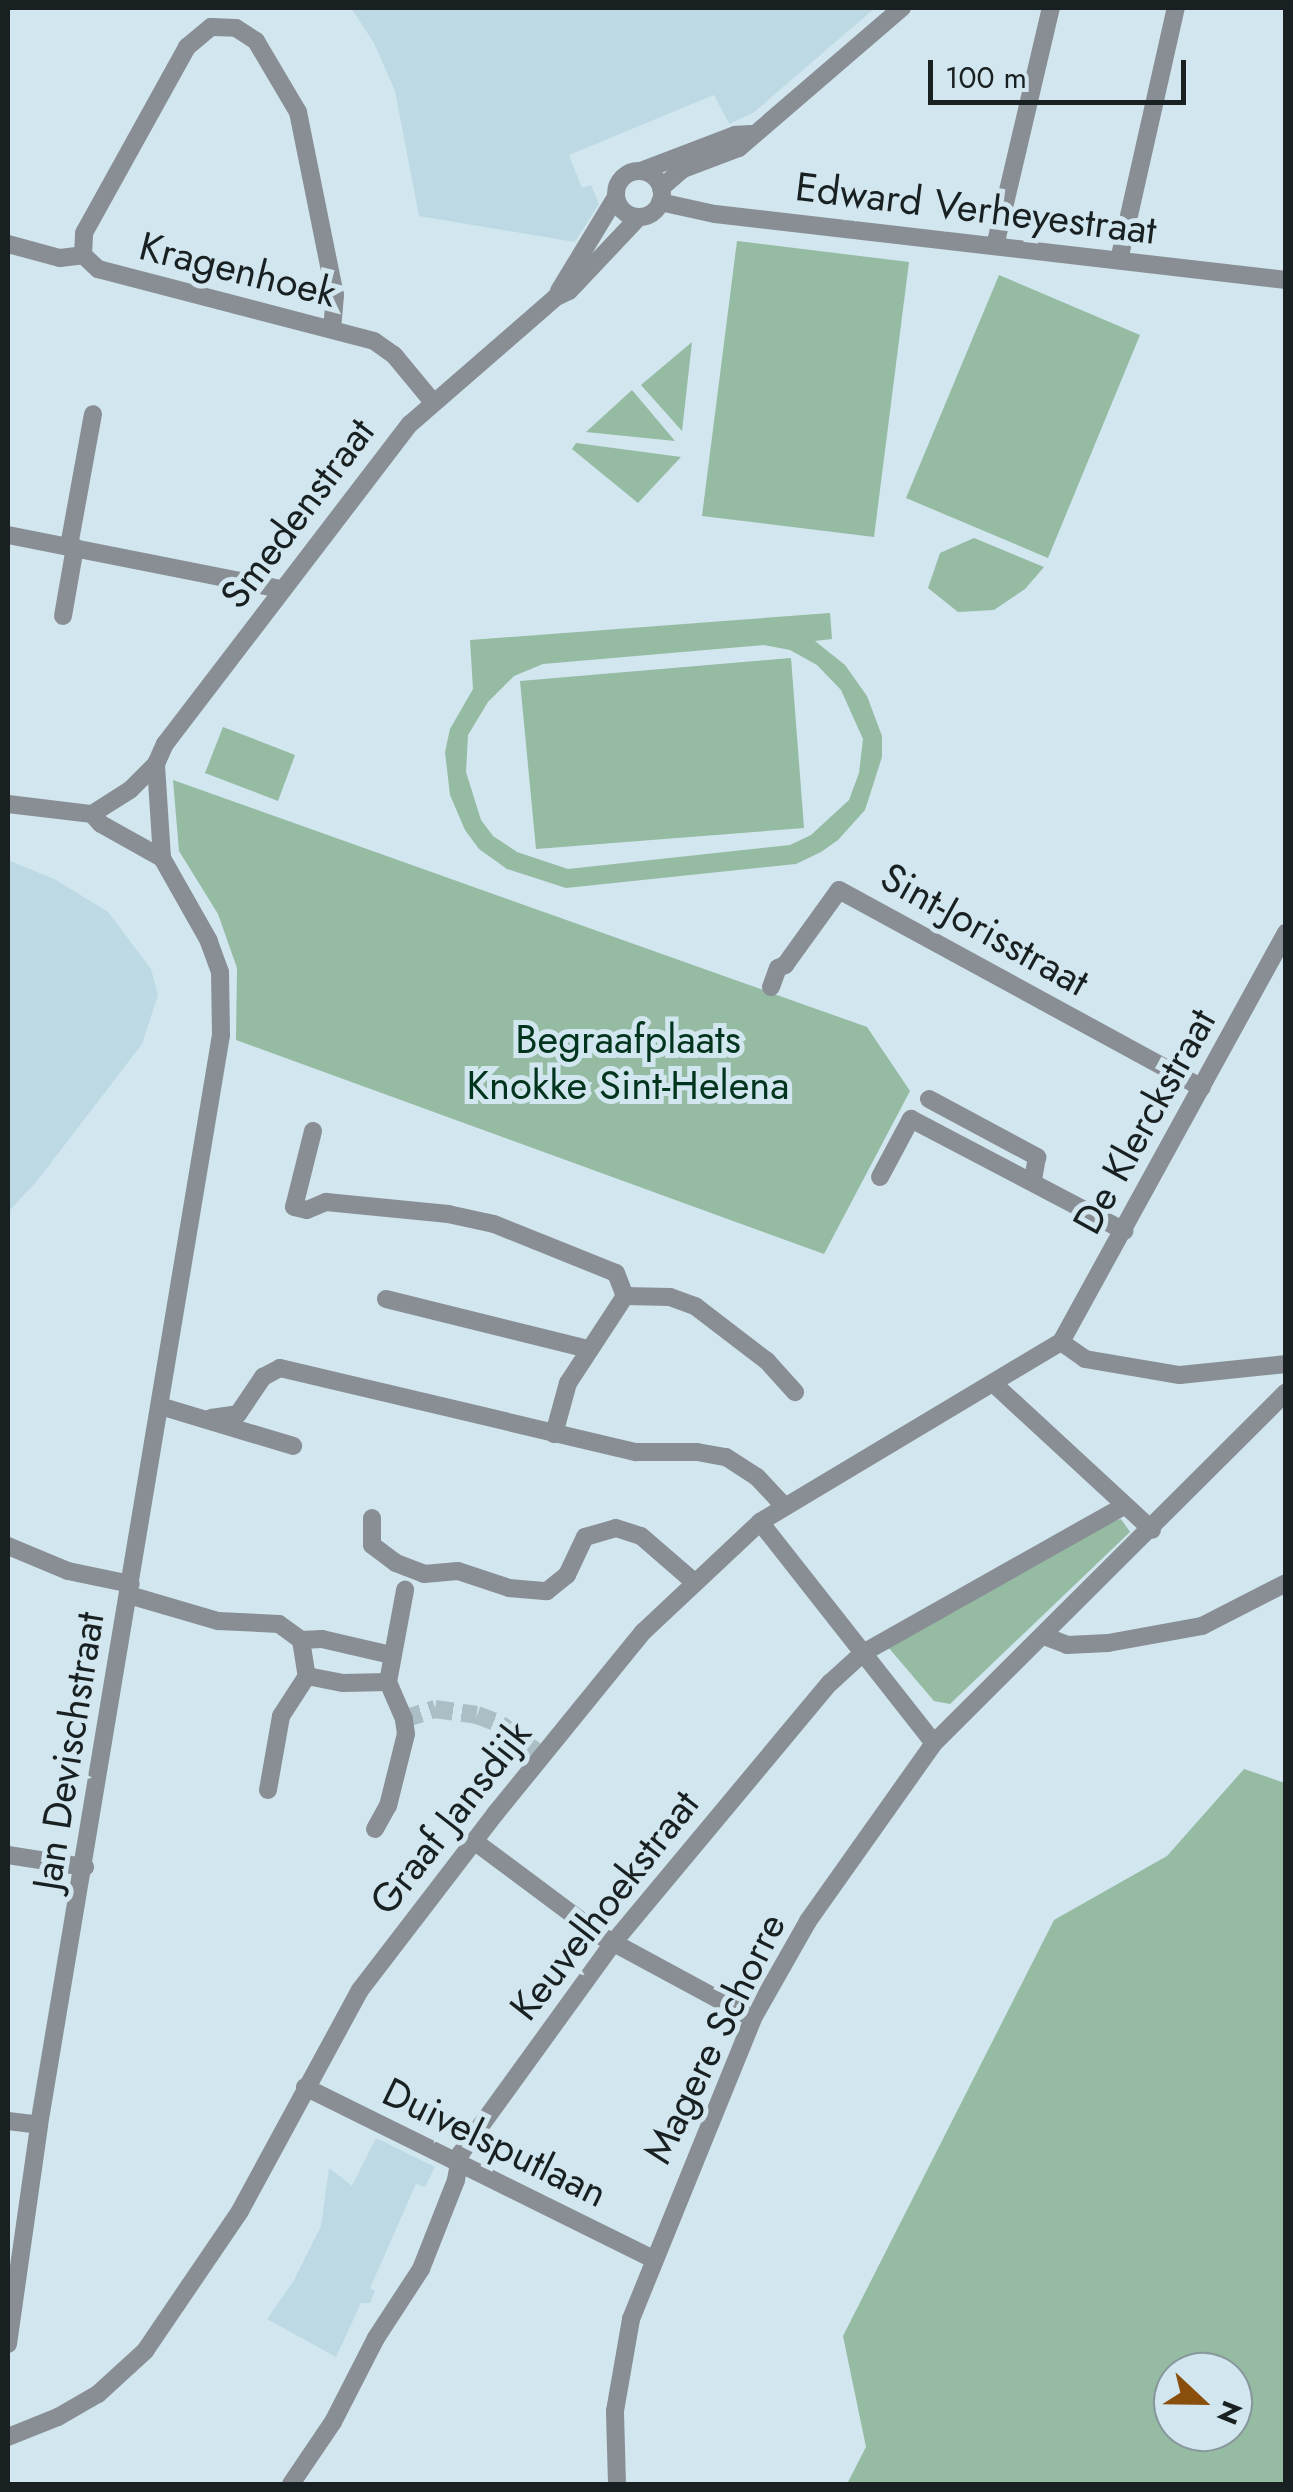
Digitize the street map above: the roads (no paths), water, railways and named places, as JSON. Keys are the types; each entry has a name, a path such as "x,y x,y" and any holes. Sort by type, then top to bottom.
{"street":[{"path":"750,134 679,154 620,179 616,197 621,209 639,217 652,213 661,195 684,169 727,155 902,8"},
{"path":"996,246 1051,8"},
{"path":"1119,260 1176,8"},
{"path":"83,255 84,233 187,47 211,27 236,28 256,41 298,112 335,295 332,329"},
{"path":"642,171 654,176 661,195"},
{"name":"Edward Verheyestraat","path":"661,195 726,215 1286,280"},
{"name":"Smedenstraat","path":"556,298 616,197"},
{"name":"Smedenstraat","path":"92,814 122,796 156,764 166,744 281,590 384,455 432,401 569,291 639,217"},
{"name":"Kragenhoek","path":"8,244 60,258 83,255 98,269 385,346 432,401"},
{"path":"63,616 93,414"},
{"path":"8,535 281,590"},
{"name":"Jan Devischstraat","path":"8,2344 39,2125 222,1035 220,972 210,941 162,858 156,764"},
{"path":"8,804 92,814 100,824 162,858"},
{"name":"Sint-Jorisstraat","path":"771,987 778,968 784,966 840,890 1202,1088"},
{"name":"De Klerckstraat","path":"1061,1342 1286,932"},
{"path":"929,1100 1037,1157 1033,1180"},
{"path":"880,1177 911,1120 1124,1230"},
{"path":"312,1131 294,1207 306,1210 326,1202 448,1214 494,1224 616,1274 625,1296"},
{"path":"554,1434 568,1383 625,1296"},
{"path":"625,1296 670,1297 695,1306 767,1361 795,1392"},
{"path":"386,1299 588,1348"},
{"path":"1061,1342 1085,1359 1180,1375 1286,1364"},
{"name":"Graaf Jansdijk","path":"8,2437 58,2418 132,2367 240,2210 360,1990 624,1654 693,1581 784,1506 1061,1342"},
{"path":"160,1406 212,1418 238,1414 264,1377 280,1368 636,1452 697,1452 726,1457 758,1478 784,1506"},
{"path":"994,1384 1152,1530"},
{"name":"Magere Schorre","path":"617,2484 615,2411 621,2358 653,2259 753,2018 808,1921 934,1744 1286,1392"},
{"path":"212,1418 223,1428 293,1446"},
{"name":"Keuvelhoekstraat","path":"290,2484 333,2422 376,2338 420,2269 462,2153 613,1942 830,1683 863,1653 1124,1506"},
{"path":"372,1518 372,1545 396,1563 424,1574 458,1571 509,1588 547,1592 567,1575 584,1537 616,1528 641,1536 693,1581"},
{"path":"760,1522 934,1744"},
{"path":"8,1546 68,1571 218,1621 279,1624 300,1640 322,1639 391,1655"},
{"path":"396,1563 394,1577 405,1590"},
{"path":"375,1830 388,1806 406,1734 404,1719 388,1682 391,1655 405,1590 424,1574"},
{"path":"1044,1636 1067,1645 1108,1643 1202,1626 1286,1583"},
{"path":"300,1640 307,1676"},
{"path":"307,1676 343,1683 388,1682"},
{"path":"268,1790 281,1716 287,1700 307,1676"},
{"path":"474,1841 613,1942 753,2018"},
{"path":"8,1855 85,1867"},
{"name":"Duivelsputlaan","path":"305,2087 653,2259"},
{"path":"8,2121 39,2125"}],"tunnel":[{"path":"404,1719 435,1709 477,1715 500,1724 542,1756"}],"park label":[{"name":"Begraafplaats Knokke Sint-Helena","path":"628,1062"}]}
